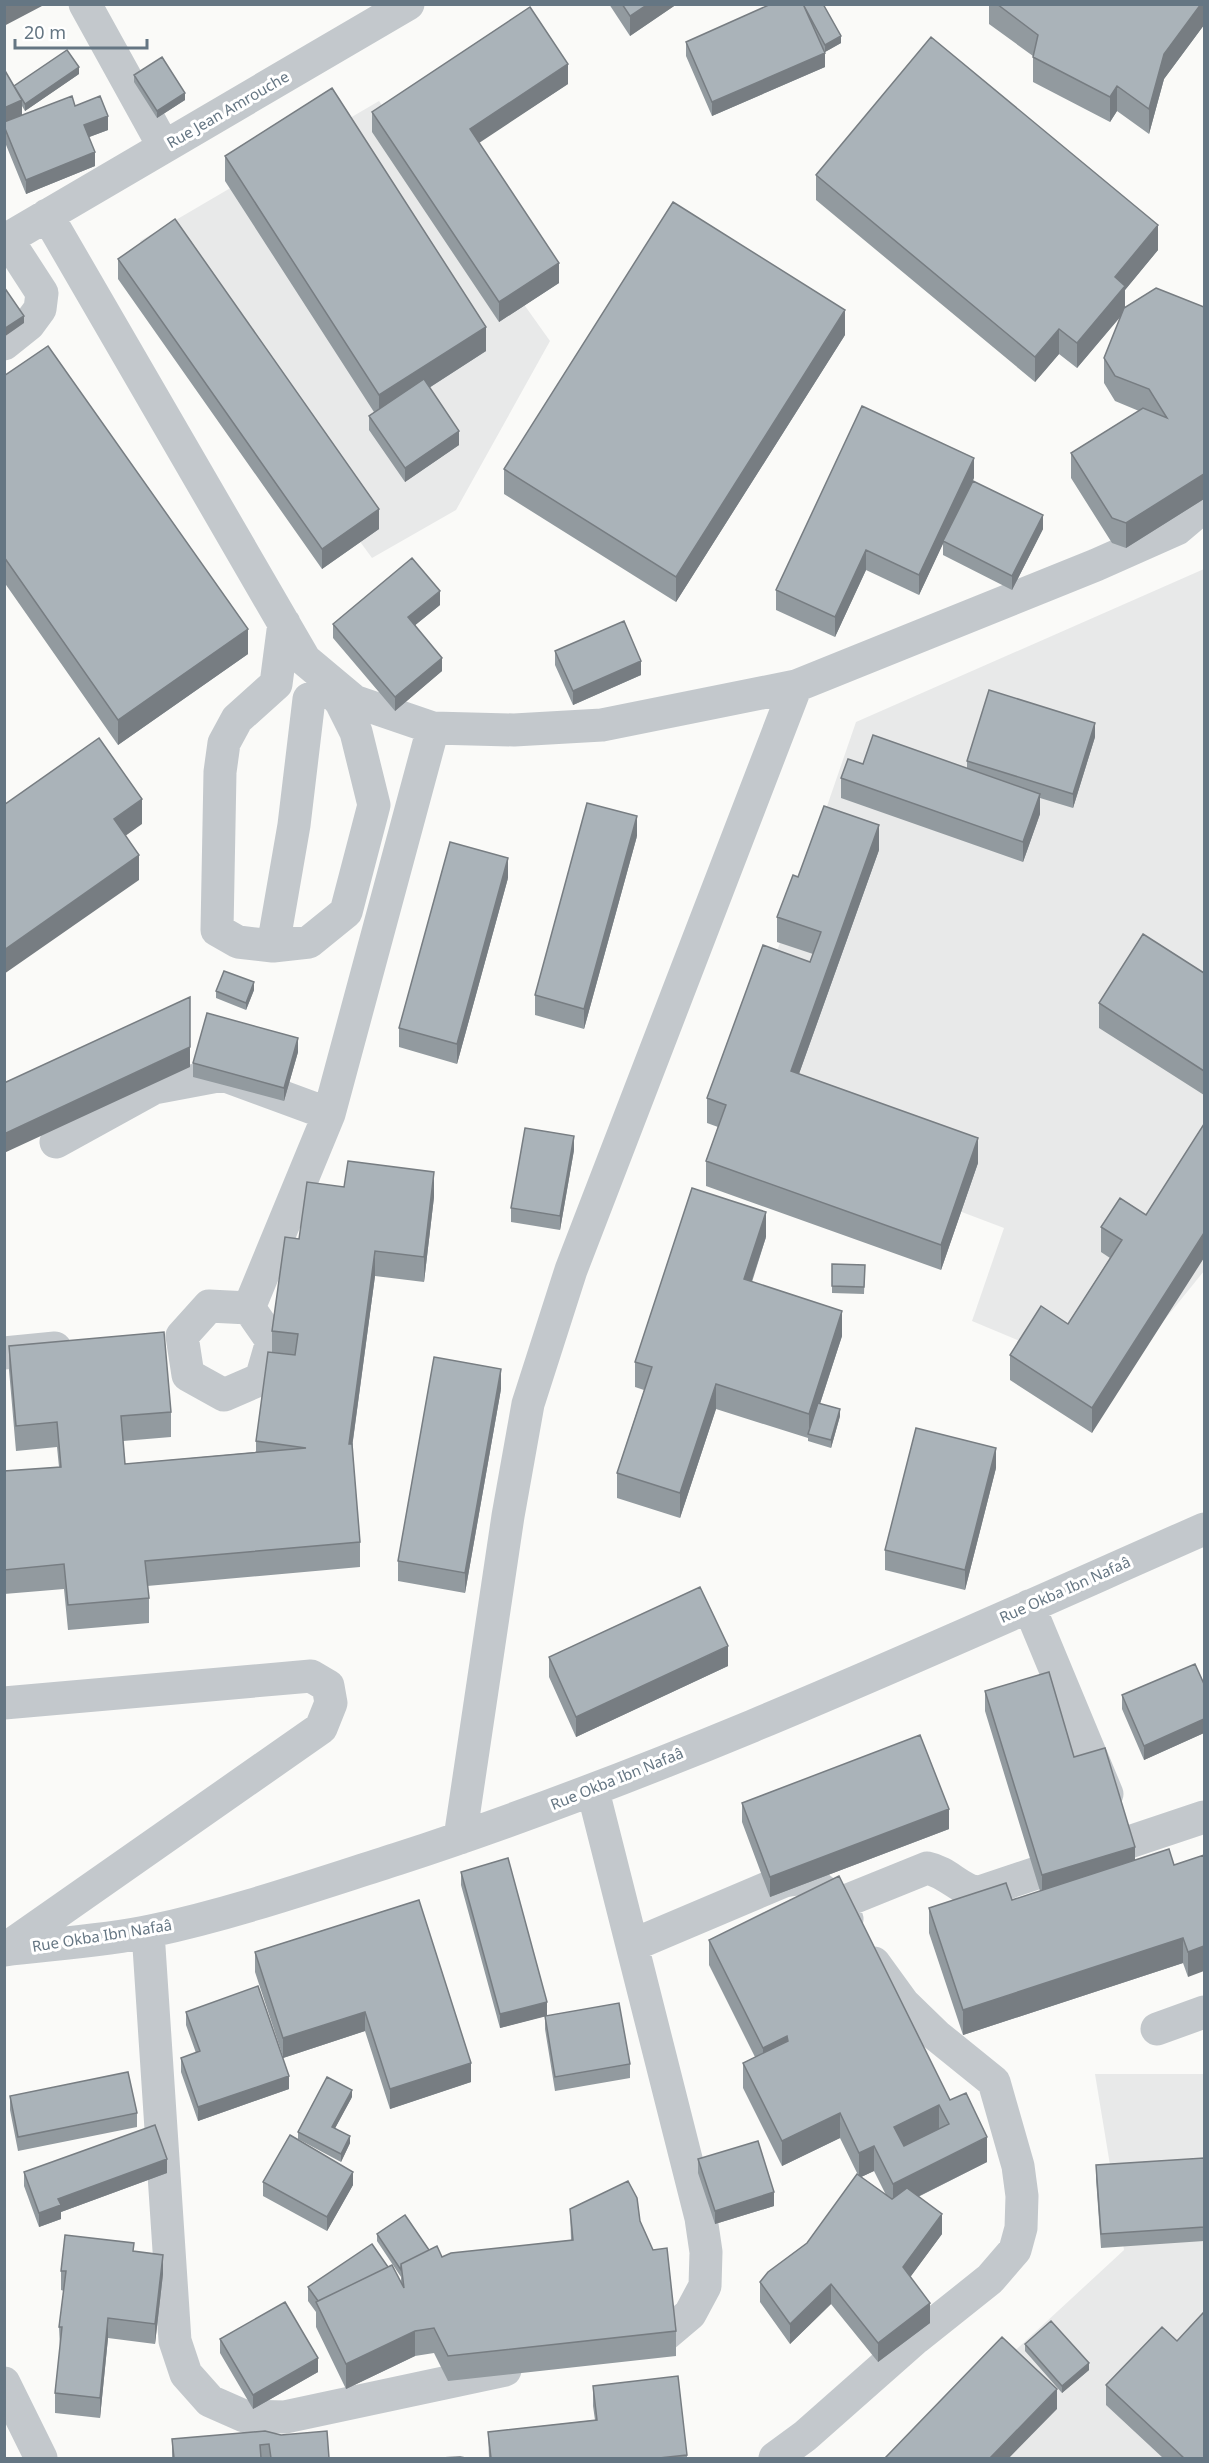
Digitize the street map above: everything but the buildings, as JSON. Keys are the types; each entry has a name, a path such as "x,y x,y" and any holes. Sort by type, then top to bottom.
{"street":[{"path":"85,4 164,147"},
{"name":"Rue Jean Amrouche","path":"6,237 408,4"},
{"path":"47,214 284,623 325,701 356,732 374,805 346,912 309,942 273,946 238,942 217,930 220,771 224,743 237,719 276,684 284,623"},
{"path":"4,344 29,324 40,309 42,293 6,237"},
{"path":"305,660 354,701 433,728 514,730 602,725 796,686 1147,543 1178,529 1204,506"},
{"path":"276,684 325,701"},
{"path":"460,1838 504,1539 528,1404 571,1270 796,686"},
{"path":"273,946 294,825 325,701"},
{"path":"249,1308 329,1114 433,728"},
{"path":"56,1142 154,1088 223,1075 329,1114"},
{"path":"209,1306 249,1308 272,1341 261,1379 224,1395 188,1375 170,1337 209,1306"},
{"path":"4,1353 87,1345"},
{"name":"Rue Okba Ibn Nafaâ","path":"4,1950 148,1932 250,1907 460,1838 593,1791 1029,1606 1204,1529"},
{"path":"1029,1606 1126,1843"},
{"path":"4,1703 311,1676 328,1686 331,1703 321,1728 4,1950"},
{"path":"593,1791 700,2218 706,2252 705,2286 690,2314 664,2336 607,2348"},
{"path":"838,1904 927,1868 941,1870 966,1890 977,1893 1204,1817"},
{"path":"633,1945 784,1881 799,1879 813,1884 838,1904 862,1947 903,2003 937,2036 994,2082 1018,2166 1022,2196 1021,2228 1015,2250 990,2279 916,2337 806,2436 776,2458"},
{"path":"148,1932 175,2341 186,2374 210,2401 244,2416 285,2417 538,2363"},
{"path":"1157,2029 1204,2012"},
{"path":"4,2383 41,2458"}],"shaded area":[{"path":"379,101 550,341 456,510 372,558 140,241"},
{"path":"1204,569 1204,1271 1115,1381 972,1321 1004,1228 719,1120 856,722"},
{"path":"1095,2074 1204,2074 1204,2458 899,2458 1124,2250"}]}
